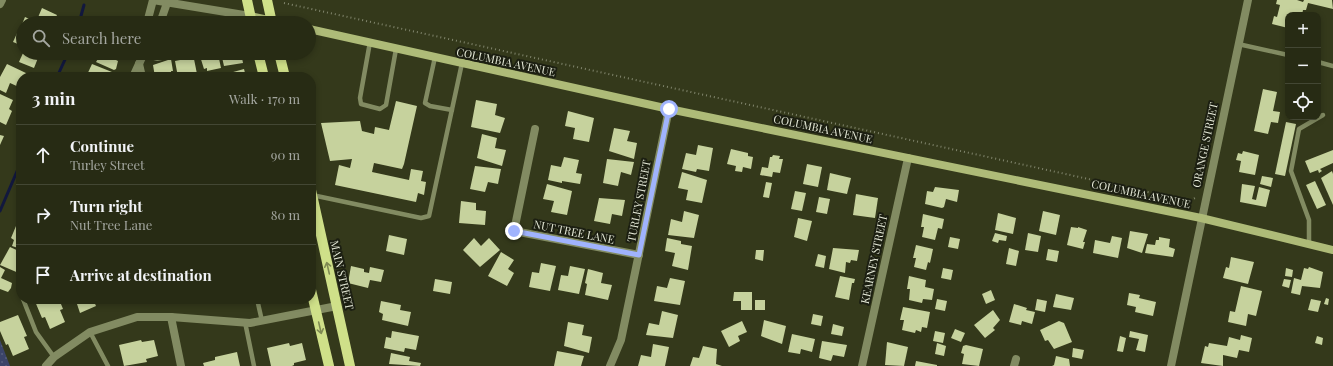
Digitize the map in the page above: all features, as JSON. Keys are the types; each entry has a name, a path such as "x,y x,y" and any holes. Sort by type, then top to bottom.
{"main road":[{"path":"247,0 250,16"},
{"path":"267,0 273,16"},
{"name":"COLUMBIA AVENUE","path":"316,30 669,109 1201,218 1333,250"},
{"path":"260,60 263,72"},
{"path":"281,60 284,72"},
{"name":"MAIN STREET","path":"316,211 350,366"},
{"path":"314,304 329,366"}],"street":[{"path":"0,4 2,0"},
{"path":"149,16 153,0 231,16"},
{"name":"ORANGE STREET","path":"1171,366 1248,0"},
{"path":"162,16 167,3"},
{"path":"135,72 141,60"},
{"path":"139,64 141,72"},
{"name":"TURLEY STREET","path":"610,366 621,340 669,109"},
{"name":"NUT TREE LANE","path":"535,129 514,231 639,255"},
{"name":"KEARNEY STREET","path":"862,366 908,158"},
{"path":"46,366 54,357 90,332 137,317 171,317 244,322 262,321 337,306"},
{"path":"171,317 181,366"}],"lane":[{"path":"370,42 360,98 361,104 374,108 383,109 386,105 396,48"},
{"path":"1238,44 1285,54"},
{"path":"435,57 425,102 430,106 452,110"},
{"path":"316,194 421,218 430,216 462,63"},
{"path":"1321,63 1333,66"},
{"path":"1309,244 1309,220 1291,171 1299,129 1323,115"},
{"path":"25,304 36,332 54,357"},
{"path":"258,304 262,321"},
{"path":"244,322 254,366"},
{"path":"90,332 108,366"}],"path":[{"path":"284,2 1189,201 1196,198 1200,194"}],"shaded area":[{"path":"0,340 10,366 0,366"}],"building":[{"path":"1277,0 1297,0 1303,2 1304,0 1332,0 1333,9 1308,3 1306,10 1303,10 1303,12 1285,12 1285,27 1272,24 1274,16 1277,17 1280,5 1276,4"},
{"path":"42,8 57,15 56,16 39,16"},
{"path":"16,35 16,43 13,42"},
{"path":"20,60 37,60 34,68 19,62"},
{"path":"97,60 118,61 116,69 114,70 96,62"},
{"path":"171,60 173,71 154,72 153,65"},
{"path":"194,60 197,72 177,72 175,61"},
{"path":"201,60 219,60 221,68 207,71 207,68 204,69"},
{"path":"223,60 242,60 243,63 224,66"},
{"path":"7,64 24,72 16,72 16,86 10,83 6,93 0,90 0,77"},
{"path":"92,64 112,72 88,72"},
{"path":"244,69 245,72 233,72"},
{"path":"1263,89 1277,92 1273,111 1280,112 1278,123 1271,122 1268,134 1254,131"},
{"path":"0,94 13,100 9,109 12,111 6,125 0,122"},
{"path":"476,100 497,104 495,115 505,118 500,133 471,127"},
{"path":"396,101 417,106 404,164 402,169 374,163 372,172 409,180 411,169 423,171 421,181 426,182 424,195 418,193 416,202 335,185 339,165 350,168 352,159 330,161 321,123 360,121 362,131 374,134 375,127 389,130"},
{"path":"568,111 594,118 589,142 573,139 575,128 565,126"},
{"path":"1286,122 1296,124 1285,176 1275,174"},
{"path":"614,128 630,131 627,141 637,143 634,159 609,151"},
{"path":"482,134 497,138 495,148 506,150 502,166 477,158"},
{"path":"0,135 4,136 0,145"},
{"path":"698,145 713,148 709,171 697,169 696,172 682,169 686,153 696,155"},
{"path":"731,149 748,153 748,156 753,157 751,169 743,167 742,172 735,171 736,166 727,164"},
{"path":"1333,150 1333,163 1320,169 1322,171 1319,173 1318,170 1310,173 1305,161"},
{"path":"1243,151 1259,155 1255,175 1239,172 1241,161 1236,160 1238,153 1242,154"},
{"path":"773,155 780,156 779,159 783,159 780,173 773,172 772,177 760,175 762,167 768,168 770,157"},
{"path":"564,157 579,160 576,173 582,174 580,184 562,181 562,183 548,180 551,165 561,167"},
{"path":"607,159 634,162 631,175 621,172 618,186 603,183"},
{"path":"807,164 822,167 818,187 803,184"},
{"path":"475,166 501,169 498,184 488,182 485,192 470,189"},
{"path":"1332,171 1333,174 1333,205 1321,178"},
{"path":"682,172 707,180 702,203 686,200 688,190 678,188"},
{"path":"830,173 851,178 847,194 827,190"},
{"path":"1262,176 1273,178 1271,187 1260,184"},
{"path":"1315,181 1326,205 1317,209 1306,185"},
{"path":"766,182 772,183 769,198 763,197"},
{"path":"547,184 572,191 567,215 551,212 554,201 543,199"},
{"path":"1242,184 1255,186 1252,199 1256,200 1259,187 1270,190 1266,207 1240,202"},
{"path":"935,187 959,190 957,202 946,199 944,207 942,208 925,204 927,191 933,192"},
{"path":"795,191 806,193 802,211 791,209"},
{"path":"856,194 878,198 875,218 853,215"},
{"path":"819,197 830,199 827,214 816,212"},
{"path":"599,198 625,200 622,216 612,214 610,224 594,221"},
{"path":"461,201 476,203 476,210 486,211 485,225 459,223"},
{"path":"684,211 699,215 694,238 668,235 671,219 682,222"},
{"path":"1043,211 1060,215 1056,235 1039,231"},
{"path":"998,213 1016,218 1013,234 995,230"},
{"path":"923,214 944,219 942,229 938,228 935,240 922,237 924,227 921,227"},
{"path":"798,218 812,221 807,241 794,237"},
{"path":"16,226 16,247 12,246 14,240 11,238"},
{"path":"1071,227 1078,227 1087,230 1083,242 1085,242 1083,249 1067,245"},
{"path":"1130,231 1148,234 1142,253 1127,248"},
{"path":"995,233 1007,236 1006,241 999,240 998,243 992,241"},
{"path":"1028,233 1041,236 1038,252 1025,250"},
{"path":"389,235 407,239 404,255 386,251"},
{"path":"1112,236 1122,238 1118,258 1093,253 1095,240 1110,243"},
{"path":"950,237 960,239 958,249 948,247"},
{"path":"1159,237 1170,239 1169,247 1175,249 1173,257 1145,253 1147,244 1155,245 1156,240 1159,240"},
{"path":"474,238 481,246 489,238 500,250 480,267 463,250"},
{"path":"667,238 681,241 681,244 692,246 688,270 672,266 675,253 665,251"},
{"path":"916,245 933,249 930,263 928,262 926,270 914,267 916,258 913,258"},
{"path":"10,247 16,250 16,272 0,265"},
{"path":"833,248 859,250 857,261 851,260 850,263 846,262 845,273 829,269"},
{"path":"1009,248 1019,251 1016,266 1006,264"},
{"path":"1048,249 1059,251 1057,262 1046,260"},
{"path":"756,250 764,250 763,261 755,259"},
{"path":"501,252 514,260 508,269 514,273 507,286 488,276"},
{"path":"818,254 826,256 824,268 815,266"},
{"path":"1231,257 1254,262 1248,284 1223,278 1226,267 1229,268"},
{"path":"541,263 556,266 550,291 529,287 532,272 539,273"},
{"path":"351,266 364,269 364,272 369,273 370,267 384,270 381,282 370,280 368,288 348,283"},
{"path":"570,266 585,269 579,294 558,290 561,275 568,276"},
{"path":"0,267 5,270 1,278 12,283 8,292 0,289"},
{"path":"1309,267 1323,272 1320,288 1302,286 1300,295 1291,293 1294,278 1301,280 1304,268 1308,269"},
{"path":"943,268 953,270 951,280 941,278"},
{"path":"1286,268 1293,270 1292,277 1285,276"},
{"path":"588,269 603,273 601,283 612,285 608,300 585,295 587,284 585,283"},
{"path":"840,276 855,279 854,283 852,283 849,300 835,297"},
{"path":"909,276 926,280 925,287 934,289 932,300 923,299 922,303 909,300 910,289 907,289"},
{"path":"670,278 685,281 680,305 654,301 657,286 667,288"},
{"path":"435,279 452,282 450,294 433,291"},
{"path":"1284,279 1291,280 1289,288 1282,286"},
{"path":"1241,286 1262,291 1256,316 1248,314 1246,326 1228,322 1230,311 1235,312"},
{"path":"991,290 995,300 986,304 982,294"},
{"path":"734,292 752,292 752,310 741,310 741,301 733,301"},
{"path":"1129,293 1140,295 1139,298 1156,302 1153,316 1135,312 1136,307 1127,305"},
{"path":"1056,294 1074,298 1071,310 1053,307"},
{"path":"1326,298 1329,299 1328,305 1324,304"},
{"path":"937,299 947,301 945,311 935,309"},
{"path":"1037,299 1047,301 1045,312 1035,310"},
{"path":"1311,299 1321,301 1318,312 1308,310"},
{"path":"755,300 765,300 765,310 755,310"},
{"path":"381,301 401,305 400,310 411,312 408,326 382,320 383,314 379,312"},
{"path":"36,304 61,304 63,309 60,310 65,322 50,329 45,317 42,318"},
{"path":"77,304 95,304 96,306 80,313"},
{"path":"1014,304 1027,308 1026,310 1035,312 1032,324 1022,321 1021,325 1009,322"},
{"path":"903,307 930,312 927,328 922,327 921,332 916,330 915,333 902,330 904,320 900,320"},
{"path":"993,310 1000,320 993,328 995,330 985,338 974,325"},
{"path":"662,311 678,315 673,338 646,335 649,323 659,325"},
{"path":"813,314 823,316 821,326 811,324"},
{"path":"18,315 27,336 24,337 29,349 13,356 0,331 0,322"},
{"path":"764,320 786,326 782,344 761,336"},
{"path":"742,321 747,332 738,336 740,341 729,347 721,331"},
{"path":"1059,321 1064,323 1072,342 1054,349 1048,340 1045,341 1040,330"},
{"path":"568,322 584,325 582,335 592,337 589,353 564,346"},
{"path":"833,324 844,327 842,336 831,334"},
{"path":"955,329 965,333 961,342 951,338"},
{"path":"392,331 419,336 416,350 405,348 404,352 384,348 386,337 391,338"},
{"path":"935,331 945,333 943,343 933,341"},
{"path":"1130,331 1148,335 1145,352 1136,350 1139,339 1129,337"},
{"path":"792,334 815,339 812,352 801,349 800,354 788,352"},
{"path":"1241,335 1252,338 1249,352 1239,350 1237,358 1223,355 1223,366 1201,363 1205,346 1208,347 1209,343 1227,346 1229,337 1240,340"},
{"path":"1120,336 1126,338 1123,352 1117,351"},
{"path":"1317,336 1323,338 1322,345 1315,343"},
{"path":"141,340 142,342 154,340 158,356 146,359 147,362 124,366 119,345"},
{"path":"822,341 847,345 844,357 833,355 831,361 819,358"},
{"path":"887,342 908,347 904,366 885,365"},
{"path":"289,343 290,346 302,343 306,360 294,363 292,366 271,366 267,348"},
{"path":"937,343 946,346 944,356 935,354"},
{"path":"653,344 669,347 665,366 638,366 641,355 651,357"},
{"path":"966,345 983,349 979,366 962,364 964,354 961,353 963,346"},
{"path":"703,346 717,349 716,364 722,366 690,366 693,357 699,358"},
{"path":"1073,348 1084,350 1082,359 1072,357"},
{"path":"557,351 584,356 581,366 554,366"},
{"path":"237,352 240,366 204,366 203,363 215,360 215,357"},
{"path":"391,353 410,357 409,361 421,363 420,366 389,364"},
{"path":"1056,356 1069,359 1070,366 1052,366 1054,365"},
{"path":"916,361 937,365 937,366 915,366"}],"waterway":[{"path":"81,16 84,5"},
{"path":"59,72 65,60"},
{"path":"0,211 16,174"}],"route":[{"path":"514,231 639,255 669,109"}]}
